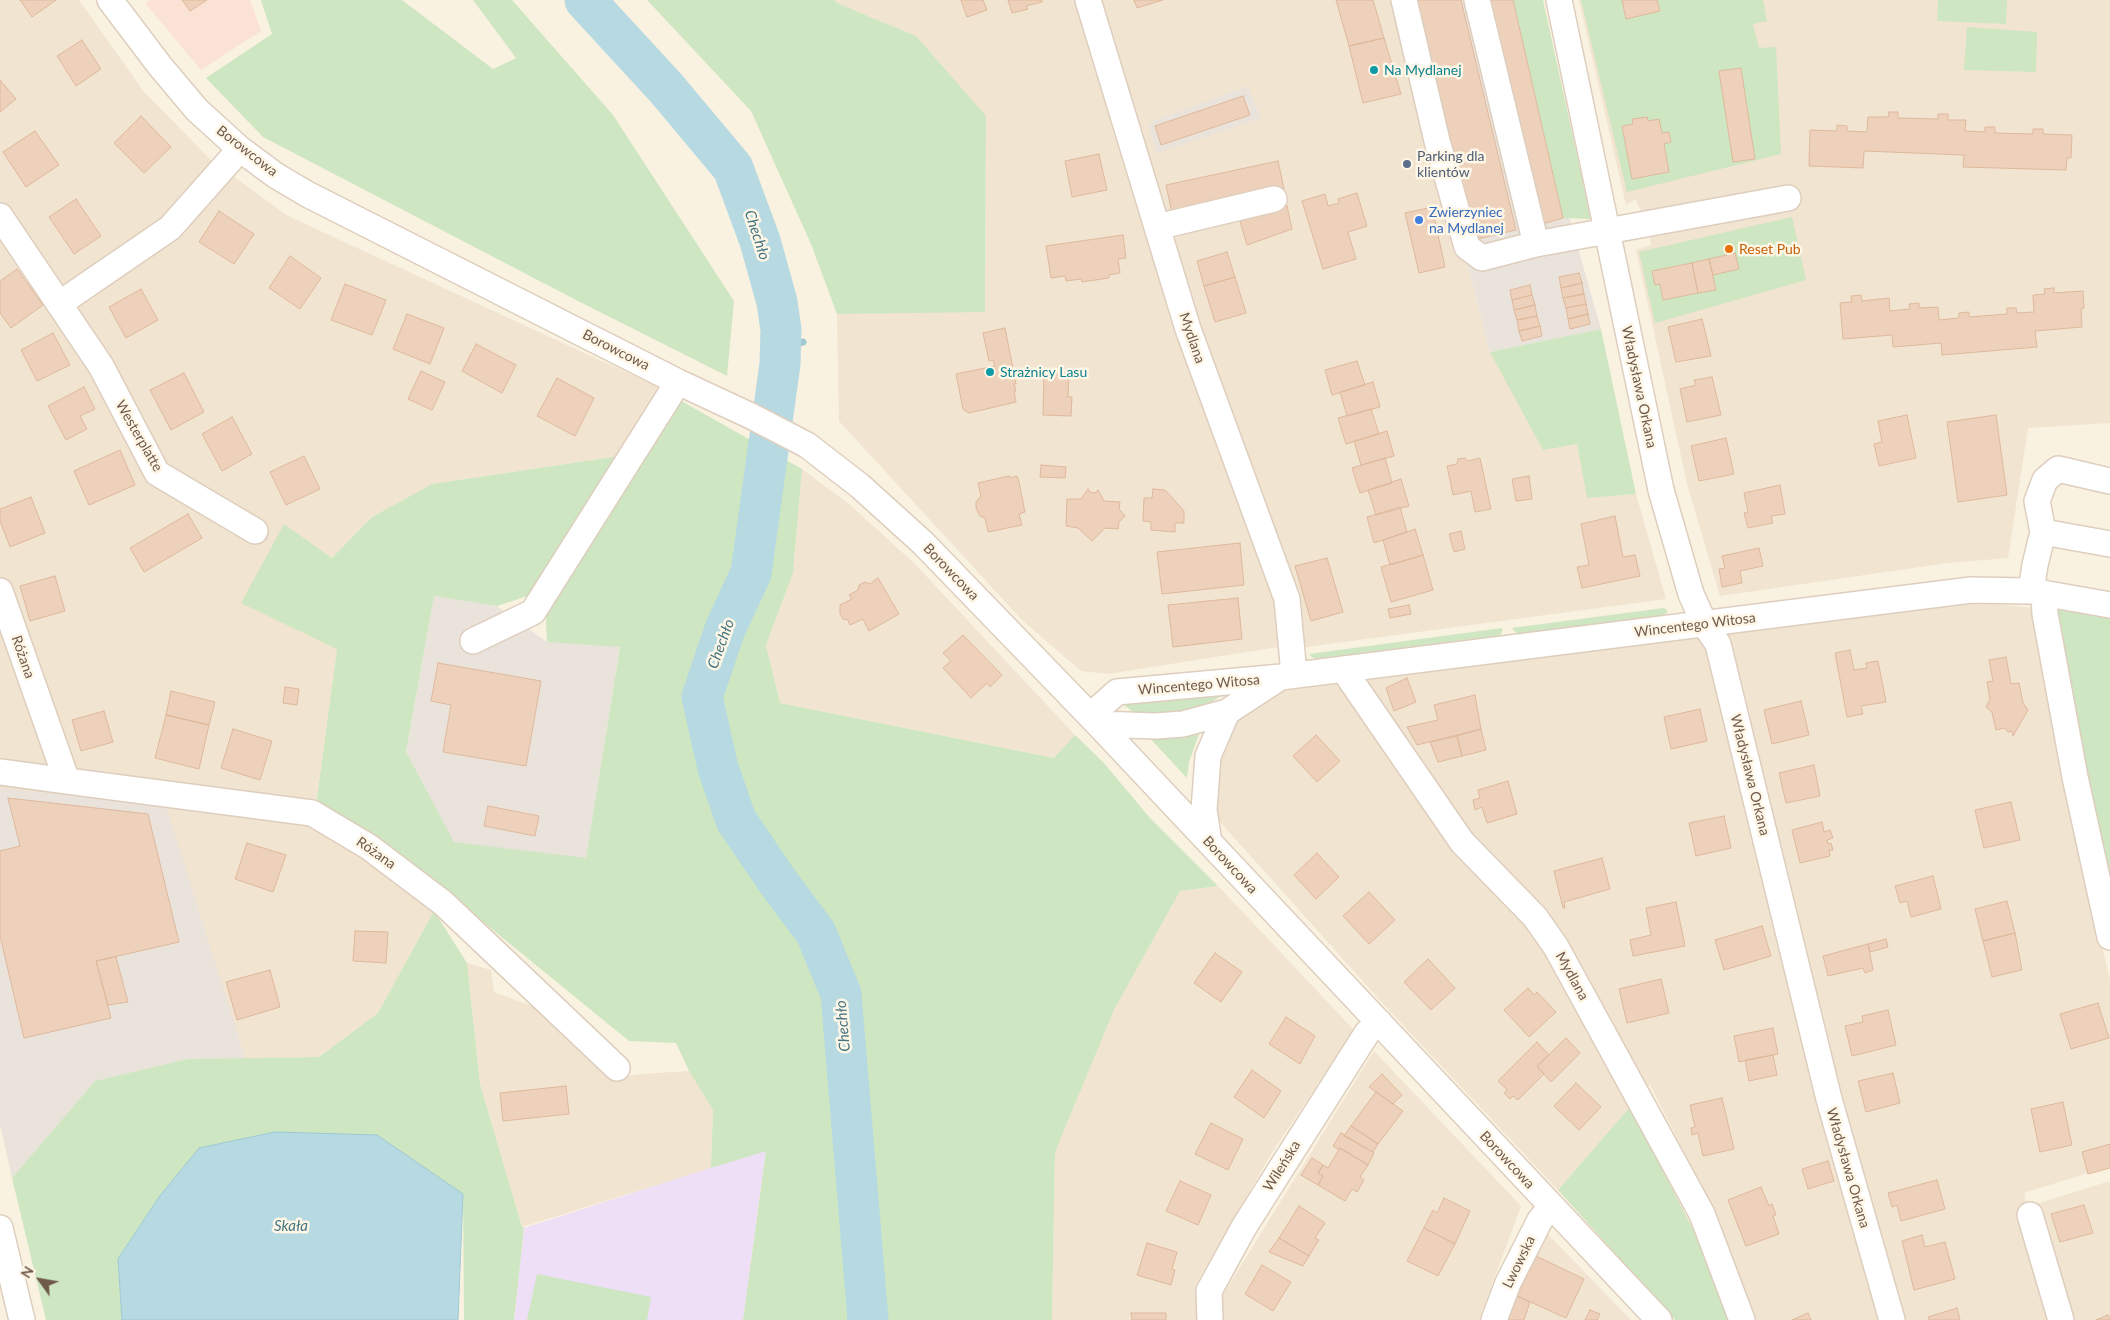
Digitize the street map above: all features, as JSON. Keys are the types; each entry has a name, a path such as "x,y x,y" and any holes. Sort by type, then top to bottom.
{"street":[{"name":"Borowcowa","path":"110,0 160,66 197,110 240,149 269,171 307,194 678,382 751,416 807,446 860,486 923,542 1094,720 1659,1320"},
{"name":"Mydlana","path":"1088,0 1188,329 1287,599 1287,676"},
{"path":"1404,0 1435,131 1467,247 1482,258 1536,244 1788,198"},
{"path":"1477,0 1536,244"},
{"name":"Władysława Orkana","path":"1559,0 1661,490 1688,586 1705,625 1718,644 1829,1099 1892,1320"},
{"path":"59,304 170,228 240,149"},
{"path":"1157,227 1274,199"},
{"name":"Westerplatte","path":"0,216 101,366 157,473 255,531"},
{"path":"473,641 533,612 678,382"},
{"path":"2110,480 2058,469 2045,480 2037,501 2043,532 2034,565 2038,592 2045,614 2074,778 2110,937"},
{"path":"2043,532 2110,544"},
{"name":"Wincentego Witosa","path":"1062,688 1117,692 1287,676 1705,625 1971,590 2038,592 2110,605"},
{"name":"Różana","path":"2,603 67,781"},
{"name":"Mydlana","path":"1342,669 1462,842 1535,917 1556,946 1702,1214 1742,1320"},
{"name":"Wincentego Witosa","path":"1094,720 1156,726 1183,724 1227,712 1287,676"},
{"path":"1094,720 1117,692"},
{"path":"1209,842 1204,810 1208,756 1227,712"},
{"name":"Różana","path":"0,772 312,813 369,847 443,903 617,1068"},
{"name":"Wileńska","path":"1210,1320 1209,1292 1244,1227 1367,1033 1379,1022"},
{"name":"Lwowska","path":"1494,1320 1508,1284 1540,1220 1551,1207"},
{"path":"2030,1215 2061,1320"},
{"path":"0,1228 22,1320"}],"shaded area":[{"path":"0,0 79,0 144,92 211,160 288,216 658,387 620,456 432,484 372,517 332,558 283,524 337,649 316,805 364,857 434,911 378,1013 319,1057 188,1059 95,1081 12,1178 0,1124"},
{"path":"150,0 250,0 261,31 201,70 145,3"},
{"path":"835,0 1075,0 1176,333 1276,603 1278,647 1108,674 1081,671 1022,620 839,421 837,314 985,311 986,117 916,36 837,3"},
{"path":"1096,0 1400,0 1490,352 1577,444 1587,498 1636,494 1666,599 1306,647 1294,596 1195,326"},
{"path":"1400,0 1526,0 1569,216 1601,329 1490,352"},
{"path":"1579,0 2110,0 2110,423 2028,428 2008,558 1948,563 1720,596 1687,484 1636,250 1651,245 1650,237 1636,199 1626,205"},
{"path":"1248,86 1261,118 1157,153 1148,123"},
{"path":"802,469 849,504 914,563 1075,735 1055,758 780,703 766,645 793,573"},
{"path":"434,596 497,606 547,642 620,646 586,859 454,843 406,753"},
{"path":"1967,601 2034,608 2064,778 2110,980 2110,1166 2024,1193 2050,1320 1753,1320 1710,1203 1650,1085 1558,1190 1386,1007 1212,813 1216,755 1227,730 1270,693"},
{"path":"0,788 166,806 245,1058 188,1059 95,1081 12,1178 0,1124"},
{"path":"1218,886 1354,1030 1271,1154 1196,1284 1196,1320 1052,1320 1055,1152 1114,1010 1180,891"},
{"path":"467,963 491,970 494,992 543,1010 604,1064 608,1079 642,1074 689,1071 713,1110 711,1168 522,1227 480,1084"},
{"path":"1374,1051 1521,1206 1479,1320 1223,1320 1222,1296"},
{"path":"766,1150 743,1320 514,1320 524,1228"},
{"path":"2110,1181 2110,1320 2065,1320 2033,1205"},
{"path":"1536,1222 1631,1320 1508,1320"}],"green space":[{"path":"261,0 402,0 493,69 516,58 473,0 512,0 613,115 734,301 727,376 578,301 263,137 206,78 272,34"},
{"path":"647,0 835,0 837,3 916,36 986,116 985,312 837,314 811,244 751,111"},
{"path":"1513,0 1543,0 1591,219 1563,218"},
{"path":"1581,0 1763,0 1767,21 1753,24 1759,48 1776,47 1781,154 1627,192"},
{"path":"1938,0 2007,0 2006,24 1937,21"},
{"path":"1967,27 2037,32 2036,72 1964,70"},
{"path":"1792,217 1806,280 1655,323 1639,252"},
{"path":"1601,329 1636,494 1587,498 1577,444 1543,450 1490,352"},
{"path":"676,398 802,469 793,573 766,645 780,703 1054,758 1075,735 1103,762 1150,818 1218,886 1180,891 1114,1010 1055,1152 1052,1320 743,1320 766,1151 711,1168 713,1110 689,1071 676,1043 629,1041 439,886 316,805 337,649 241,603 284,524 332,558 372,517 432,484 620,456 540,592 497,606 434,596 406,752 454,842 586,858 620,647 547,642 545,601"},
{"path":"1664,608 1667,610 1667,613 1661,616 1518,635 1512,628"},
{"path":"2052,609 2110,617 2110,898"},
{"path":"1502,628 1499,638 1322,660 1313,658 1309,654"},
{"path":"1227,692 1210,703 1179,716 1147,715 1132,711 1120,702"},
{"path":"1202,726 1189,762 1187,778 1144,732"},
{"path":"434,911 467,963 480,1084 522,1227 524,1228 514,1320 464,1320 463,1194 199,1149 159,1197 118,1259 122,1320 46,1320 12,1178 95,1081 188,1059 319,1057 378,1013"},
{"path":"1630,1107 1714,1270 1730,1320 1675,1320 1558,1190"},
{"path":"537,1274 651,1297 647,1320 527,1320"}],"water":[{"name":"Skała","path":"275,1132 377,1135 463,1194 458,1320 122,1320 118,1259 159,1197 199,1148"}],"building":[{"path":"20,0 56,0 32,17"},
{"path":"182,0 207,0 190,11"},
{"path":"961,0 983,0 987,10 967,17"},
{"path":"1008,0 1042,0 1042,2 1026,6 1028,9 1012,13"},
{"path":"1134,0 1163,0 1137,8"},
{"path":"1336,0 1373,0 1384,38 1349,46"},
{"path":"1417,0 1461,0 1516,230 1474,240"},
{"path":"1488,0 1513,0 1563,218 1539,225"},
{"path":"1622,0 1657,0 1660,11 1626,19"},
{"name":"Na Mydlanej","path":"1384,38 1401,94 1363,103 1349,46"},
{"path":"82,40 101,69 76,86 57,56"},
{"path":"1741,68 1755,159 1733,162 1719,71"},
{"path":"0,80 16,99 0,112"},
{"path":"1243,96 1250,115 1161,145 1155,126"},
{"path":"1889,112 1898,112 1898,118 1938,119 1938,114 1948,114 1948,120 1966,120 1965,131 1985,132 1985,127 1995,127 1995,133 2033,134 2033,129 2043,129 2043,134 2072,135 2071,158 2067,158 2066,170 1963,167 1964,155 1864,151 1863,168 1809,166 1810,130 1837,131 1837,125 1847,126 1847,131 1867,132 1868,117 1888,117"},
{"path":"141,116 171,147 144,173 114,143"},
{"path":"1647,117 1648,121 1659,119 1662,133 1669,132 1671,142 1664,144 1669,172 1632,179 1622,126 1633,124 1632,119"},
{"path":"35,131 59,165 26,187 3,152"},
{"path":"1099,154 1107,190 1072,197 1065,161"},
{"path":"1278,161 1284,189 1172,213 1166,185"},
{"path":"1357,193 1367,226 1348,232 1356,259 1323,269 1302,201 1325,194 1328,206 1339,203 1338,199"},
{"path":"76,199 101,236 74,254 49,217"},
{"path":"1287,206 1292,229 1247,245 1239,218"},
{"path":"1432,207 1445,267 1419,273 1405,213"},
{"path":"219,211 254,234 234,264 199,242"},
{"path":"1123,235 1126,258 1118,259 1120,273 1109,275 1109,278 1082,282 1081,279 1066,281 1065,276 1051,278 1046,246"},
{"path":"1227,252 1235,277 1204,286 1197,261"},
{"path":"1735,253 1739,269 1713,275 1709,259"},
{"path":"290,256 321,278 300,309 269,288"},
{"path":"1709,259 1716,290 1698,293 1692,263"},
{"path":"1692,263 1698,293 1663,300 1660,284 1655,285 1652,271"},
{"path":"17,269 43,305 11,328 0,313 0,281"},
{"path":"1579,273 1582,283 1561,288 1559,277"},
{"path":"1235,277 1246,313 1215,322 1204,286"},
{"path":"1582,283 1584,294 1563,298 1561,288"},
{"path":"345,284 386,300 372,335 331,320"},
{"path":"1530,285 1532,295 1512,300 1510,290"},
{"path":"2054,288 2054,293 2083,291 2082,327 2035,331 2037,347 1942,355 1941,343 1893,347 1892,335 1843,339 1840,303 1852,302 1851,296 1861,295 1862,301 1889,298 1890,311 1910,309 1909,304 1919,303 1919,308 1938,307 1939,320 1959,318 1959,313 1969,312 1969,317 2007,314 2007,308 2016,308 2017,313 2034,312 2033,295 2045,294 2044,289"},
{"path":"141,289 158,320 126,338 109,307"},
{"path":"1584,294 1586,304 1566,308 1563,298"},
{"path":"1532,295 1535,305 1514,310 1512,300"},
{"path":"1586,304 1588,314 1568,319 1566,308"},
{"path":"1535,305 1537,316 1517,320 1514,310"},
{"path":"407,314 444,328 430,364 393,349"},
{"path":"1588,314 1590,324 1570,329 1568,319"},
{"path":"1537,316 1540,326 1519,331 1517,320"},
{"path":"1702,319 1711,356 1676,362 1668,327"},
{"path":"1540,326 1542,336 1522,341 1519,331"},
{"name":"Strażnicy Lasu","path":"1005,328 1016,384 1014,384 1016,391 1014,391 1016,402 969,413 963,409 956,374 995,366 993,360 989,361 983,333"},
{"path":"53,333 70,365 37,381 21,350"},
{"path":"476,344 516,365 502,393 462,371"},
{"path":"1357,361 1365,385 1332,395 1325,370"},
{"path":"421,371 445,382 432,410 408,399"},
{"path":"184,373 204,412 171,430 150,390"},
{"path":"1044,373 1069,373 1068,397 1072,397 1071,416 1043,415"},
{"path":"1712,377 1721,415 1687,422 1680,389 1696,385 1694,380"},
{"path":"557,378 594,398 575,436 537,416"},
{"path":"1373,382 1380,407 1347,416 1340,392"},
{"path":"84,387 95,409 80,416 87,429 66,440 48,406"},
{"path":"1371,409 1379,434 1346,444 1338,418"},
{"path":"1907,415 1916,458 1879,466 1874,444 1882,442 1878,421"},
{"path":"1996,415 2007,495 1958,502 1947,422"},
{"path":"232,417 252,454 222,471 202,434"},
{"path":"1387,431 1394,456 1361,465 1354,441"},
{"path":"1726,438 1734,474 1699,481 1691,446"},
{"path":"120,450 135,485 89,505 74,471"},
{"path":"304,456 320,489 286,505 270,472"},
{"path":"1385,458 1392,483 1360,493 1352,468"},
{"path":"1465,458 1468,461 1480,458 1491,509 1475,512 1471,491 1453,495 1447,466 1457,464 1458,459"},
{"path":"1041,465 1066,467 1065,478 1040,477"},
{"path":"1009,476 1010,478 1017,476 1019,482 1025,512 1019,514 1022,525 988,532 985,518 980,516 976,508 976,502 981,496 978,483"},
{"path":"1529,476 1532,499 1516,501 1512,479"},
{"path":"1401,479 1409,506 1376,515 1368,490"},
{"path":"1780,485 1785,514 1771,516 1773,523 1748,528 1744,513 1748,512 1744,493"},
{"path":"1088,489 1090,492 1095,493 1098,490 1104,501 1120,502 1119,509 1125,516 1119,522 1118,529 1105,528 1092,541 1078,528 1066,526 1067,499 1081,499"},
{"path":"1153,489 1165,490 1184,511 1184,523 1175,523 1175,532 1151,530 1151,522 1143,521 1144,498 1152,498"},
{"path":"31,497 45,533 10,547 0,521 0,509"},
{"path":"1400,507 1407,532 1374,543 1367,517"},
{"path":"188,514 202,538 144,572 130,548"},
{"path":"1615,516 1623,557 1635,555 1640,576 1582,588 1577,567 1589,565 1581,524"},
{"path":"1415,529 1423,555 1390,565 1383,540"},
{"path":"1461,531 1465,549 1454,552 1449,534"},
{"path":"1240,543 1244,585 1162,594 1157,552"},
{"path":"1759,548 1763,566 1740,571 1742,583 1722,587 1719,569 1725,568 1722,556"},
{"path":"1423,555 1433,590 1391,602 1381,567"},
{"path":"1327,558 1343,612 1311,621 1295,566"},
{"path":"55,576 65,611 30,621 20,586"},
{"path":"878,578 899,614 869,631 863,619 850,625 848,620 843,619 840,614 840,605 852,599 849,595 858,590 859,585 865,582 870,584"},
{"path":"1238,598 1242,639 1173,647 1168,605"},
{"path":"1409,605 1411,614 1390,618 1388,609"},
{"path":"963,635 1002,675 990,687 987,683 971,698 943,668 951,661 943,653"},
{"path":"1850,650 1854,670 1867,668 1866,663 1878,661 1886,702 1861,706 1863,714 1847,717 1835,653"},
{"path":"2006,657 2011,684 2019,683 2023,703 2028,710 2013,736 2012,731 2008,732 2005,728 1996,730 1992,712 1986,707 1990,699 1987,682 1993,681 1989,660"},
{"path":"438,663 541,681 526,766 443,752 451,705 431,701"},
{"path":"1407,678 1416,702 1394,711 1386,688"},
{"path":"285,687 299,689 297,705 283,703"},
{"path":"171,691 215,702 209,725 166,715"},
{"path":"1475,695 1481,729 1417,745 1407,727 1438,720 1434,705"},
{"path":"1801,701 1809,735 1772,744 1764,710"},
{"path":"1700,709 1707,741 1671,749 1664,717"},
{"path":"104,711 113,742 81,751 72,720"},
{"path":"166,715 209,725 199,769 155,758"},
{"path":"233,729 272,741 260,780 221,768"},
{"path":"1481,729 1486,750 1462,756 1457,736"},
{"path":"1316,735 1340,761 1317,782 1293,756"},
{"path":"1457,736 1462,756 1438,762 1430,742"},
{"path":"1814,765 1820,796 1786,803 1779,773"},
{"path":"1508,781 1517,814 1487,823 1482,807 1475,810 1473,800 1480,798 1478,790"},
{"path":"8,798 148,814 179,942 96,961 111,1018 24,1038 0,936 0,851 20,846"},
{"path":"2011,802 2020,840 1984,848 1975,810"},
{"path":"488,806 539,816 535,836 484,826"},
{"path":"1724,816 1731,848 1696,856 1689,823"},
{"path":"1822,822 1824,832 1830,830 1833,838 1827,840 1828,844 1831,843 1833,850 1829,850 1830,856 1800,863 1792,830"},
{"path":"247,843 286,855 273,892 235,879"},
{"path":"1317,853 1339,877 1316,899 1294,875"},
{"path":"1602,858 1610,889 1564,902 1565,908 1563,908 1554,871"},
{"path":"1933,876 1941,909 1911,917 1907,901 1900,903 1895,886"},
{"path":"1369,892 1395,920 1369,944 1343,916"},
{"path":"2007,901 2015,933 1983,941 1975,909"},
{"path":"1676,902 1685,946 1633,956 1630,940 1651,935 1646,908"},
{"path":"1762,926 1771,956 1724,970 1715,940"},
{"path":"355,931 388,932 386,963 353,961"},
{"path":"2015,933 2022,970 1992,977 1983,941"},
{"path":"1886,939 1888,947 1870,952 1868,944"},
{"path":"1868,944 1873,970 1865,973 1863,968 1828,976 1823,956"},
{"path":"1215,953 1242,972 1221,1002 1194,983"},
{"path":"116,957 128,1002 108,1005 96,961"},
{"path":"1428,959 1455,988 1431,1010 1404,982"},
{"path":"270,970 280,1007 237,1020 226,982"},
{"path":"1661,979 1669,1013 1627,1023 1619,989"},
{"path":"1528,988 1534,995 1537,992 1556,1012 1529,1037 1504,1010"},
{"path":"2098,1003 2109,1038 2071,1049 2060,1014"},
{"path":"1888,1010 1896,1045 1852,1056 1845,1026 1863,1022 1862,1016"},
{"path":"1286,1017 1315,1036 1300,1064 1269,1044"},
{"path":"1773,1028 1778,1054 1739,1062 1734,1036"},
{"path":"1566,1038 1580,1053 1551,1082 1537,1066"},
{"path":"1537,1042 1549,1055 1537,1066 1544,1074 1518,1100 1513,1096 1510,1099 1504,1093 1507,1090 1498,1081"},
{"path":"1773,1055 1777,1075 1749,1081 1745,1060"},
{"path":"1252,1070 1281,1091 1264,1118 1234,1097"},
{"path":"1893,1073 1900,1103 1866,1112 1858,1081"},
{"path":"1382,1074 1402,1095 1393,1104 1369,1087"},
{"path":"1576,1083 1601,1107 1579,1130 1554,1106"},
{"path":"566,1086 569,1114 503,1121 500,1093"},
{"path":"1376,1092 1403,1111 1378,1144 1351,1126"},
{"path":"1722,1098 1734,1149 1703,1156 1698,1133 1692,1135 1691,1128 1695,1127 1690,1105"},
{"path":"2063,1102 2072,1145 2040,1152 2031,1109"},
{"path":"1211,1123 1243,1139 1228,1170 1195,1154"},
{"path":"1351,1126 1378,1144 1373,1152 1344,1136"},
{"path":"1341,1133 1374,1153 1368,1165 1340,1148 1339,1150 1333,1146"},
{"path":"2110,1144 2110,1168 2088,1174 2082,1152"},
{"path":"1340,1148 1368,1165 1360,1177 1364,1180 1357,1192 1352,1189 1345,1201 1318,1185 1323,1176 1318,1173 1323,1165 1328,1168"},
{"path":"1312,1158 1323,1165 1318,1173 1323,1176 1318,1185 1301,1175"},
{"path":"1828,1161 1834,1181 1808,1189 1802,1169"},
{"path":"1937,1180 1945,1209 1901,1221 1897,1205 1892,1207 1888,1193"},
{"path":"1180,1181 1211,1195 1198,1225 1166,1211"},
{"path":"1761,1187 1769,1206 1772,1204 1776,1215 1773,1216 1779,1234 1746,1246 1728,1200"},
{"path":"1444,1198 1470,1211 1455,1244 1424,1228 1433,1210 1437,1213"},
{"path":"2084,1205 2093,1233 2060,1242 2051,1214"},
{"path":"1299,1206 1325,1223 1315,1238 1319,1240 1309,1256 1279,1238"},
{"path":"1424,1228 1455,1244 1438,1276 1407,1261"},
{"path":"1922,1235 1925,1247 1945,1242 1955,1279 1914,1290 1902,1241"},
{"path":"1279,1238 1309,1256 1303,1266 1269,1252"},
{"path":"1147,1243 1177,1252 1172,1269 1175,1270 1171,1285 1137,1275"},
{"path":"1536,1256 1584,1279 1566,1318 1517,1296"},
{"path":"1262,1265 1291,1282 1273,1311 1245,1294"},
{"path":"1517,1296 1530,1302 1524,1320 1508,1320"},
{"path":"1957,1308 1960,1320 1929,1320 1928,1317"},
{"path":"1590,1310 1600,1314 1597,1320 1585,1320"},
{"path":"1131,1313 1166,1313 1166,1320 1132,1320"},
{"path":"1808,1313 1811,1320 1792,1320"},
{"path":"2108,1315 2110,1320 2096,1320"}],"waterway":[{"name":"Chechło","path":"585,0 666,88 733,168 760,241 777,302 781,330 780,364 751,573 725,629 702,697 718,768 736,820 778,882 816,933 841,994 868,1320"},
{"path":"780,349 803,342"}],"place":[{"name":"Na Mydlanej","path":"1374,70"},
{"name":"Parking dla klientów","path":"1407,164"},
{"name":"Zwierzyniec na Mydlanej","path":"1419,220"},
{"name":"Reset Pub","path":"1729,249"},
{"name":"Strażnicy Lasu","path":"990,372"}]}
